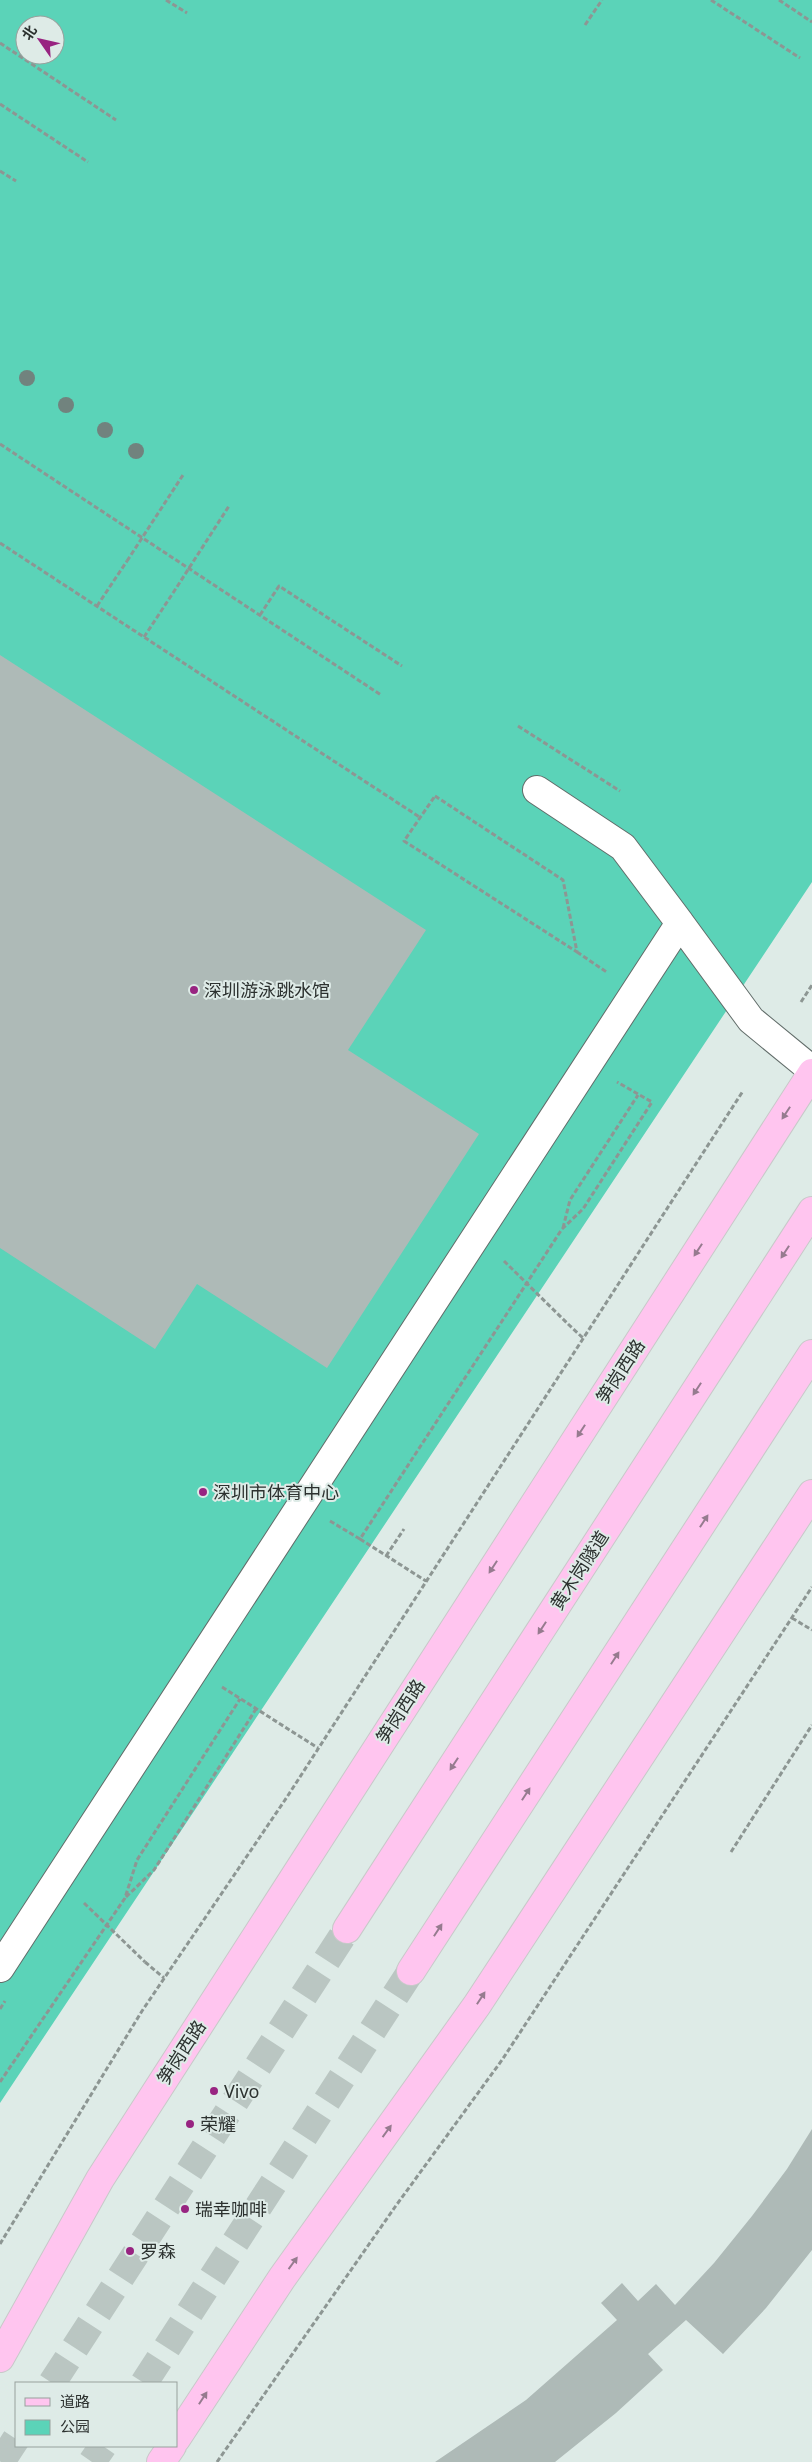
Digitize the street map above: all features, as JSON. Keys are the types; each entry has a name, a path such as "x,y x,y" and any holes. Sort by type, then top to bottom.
{"main road":[{"name":"笋岗西路","path":"0,2358 105,2170 812,1071"},
{"name":"黄木岗隧道","path":"347,1929 812,1212"},
{"path":"411,1971 812,1354"},
{"path":"178,2436 282,2278 477,2005 812,1494"},
{"path":"161,2462 171,2447"}],"lane":[{"path":"537,790 623,846 751,1020 812,1071"},
{"path":"0,1968 680,923"}],"path":[{"path":"166,0 187,13"},
{"path":"585,25 602,0"},
{"path":"711,0 800,58"},
{"path":"779,0 812,22"},
{"path":"0,43 116,120"},
{"path":"0,104 88,162"},
{"path":"0,171 16,181"},
{"path":"0,444 381,695"},
{"path":"97,606 183,476"},
{"path":"144,637 229,506"},
{"path":"0,543 420,818"},
{"path":"260,615 279,586 402,666"},
{"path":"518,726 620,791"},
{"path":"435,796 562,880 577,952 404,841 420,818 435,796"},
{"path":"801,1002 812,985"},
{"path":"0,2244 142,2010 318,1748 743,1091"},
{"path":"562,1229 570,1200 638,1095"},
{"path":"360,1539 562,1229 583,1209 652,1102"},
{"path":"504,1261 583,1338"},
{"path":"328,1520 426,1582"},
{"path":"386,1556 404,1529"},
{"path":"217,2462 394,2207 502,2060 812,1587"},
{"path":"792,1618 812,1630"},
{"path":"220,1686 318,1748"},
{"path":"125,1898 137,1860 240,1699"},
{"path":"0,2082 125,1898 154,1870 256,1709"},
{"path":"731,1852 812,1725"},
{"path":"84,1903 164,1978"}],"green space":[{"name":"深圳市体育中心","path":"0,0 812,0 812,882 0,2103"}],"building":[{"name":"深圳游泳跳水馆","path":"0,655 426,930 348,1050 479,1134 327,1368 197,1284 155,1349 0,1248"},
{"path":"812,2129 812,2250 766,2308 723,2354 686,2320 648,2354 663,2370 616,2413 555,2462 435,2462 526,2400 617,2320 601,2303 622,2283 638,2301 656,2284 675,2305 714,2263 752,2216 787,2169"}],"tunnel":[{"path":"53,2382 347,1929"},
{"path":"145,2382 411,1971"},
{"path":"1,2462 15,2441"},
{"path":"92,2462 102,2447"}],"place":[{"name":"深圳游泳跳水馆","path":"194,990"},
{"name":"深圳市体育中心","path":"203,1492"},
{"name":"Vivo","path":"214,2091"},
{"name":"荣耀","path":"190,2124"},
{"name":"瑞幸咖啡","path":"185,2209"},
{"name":"罗森","path":"130,2251"}]}
